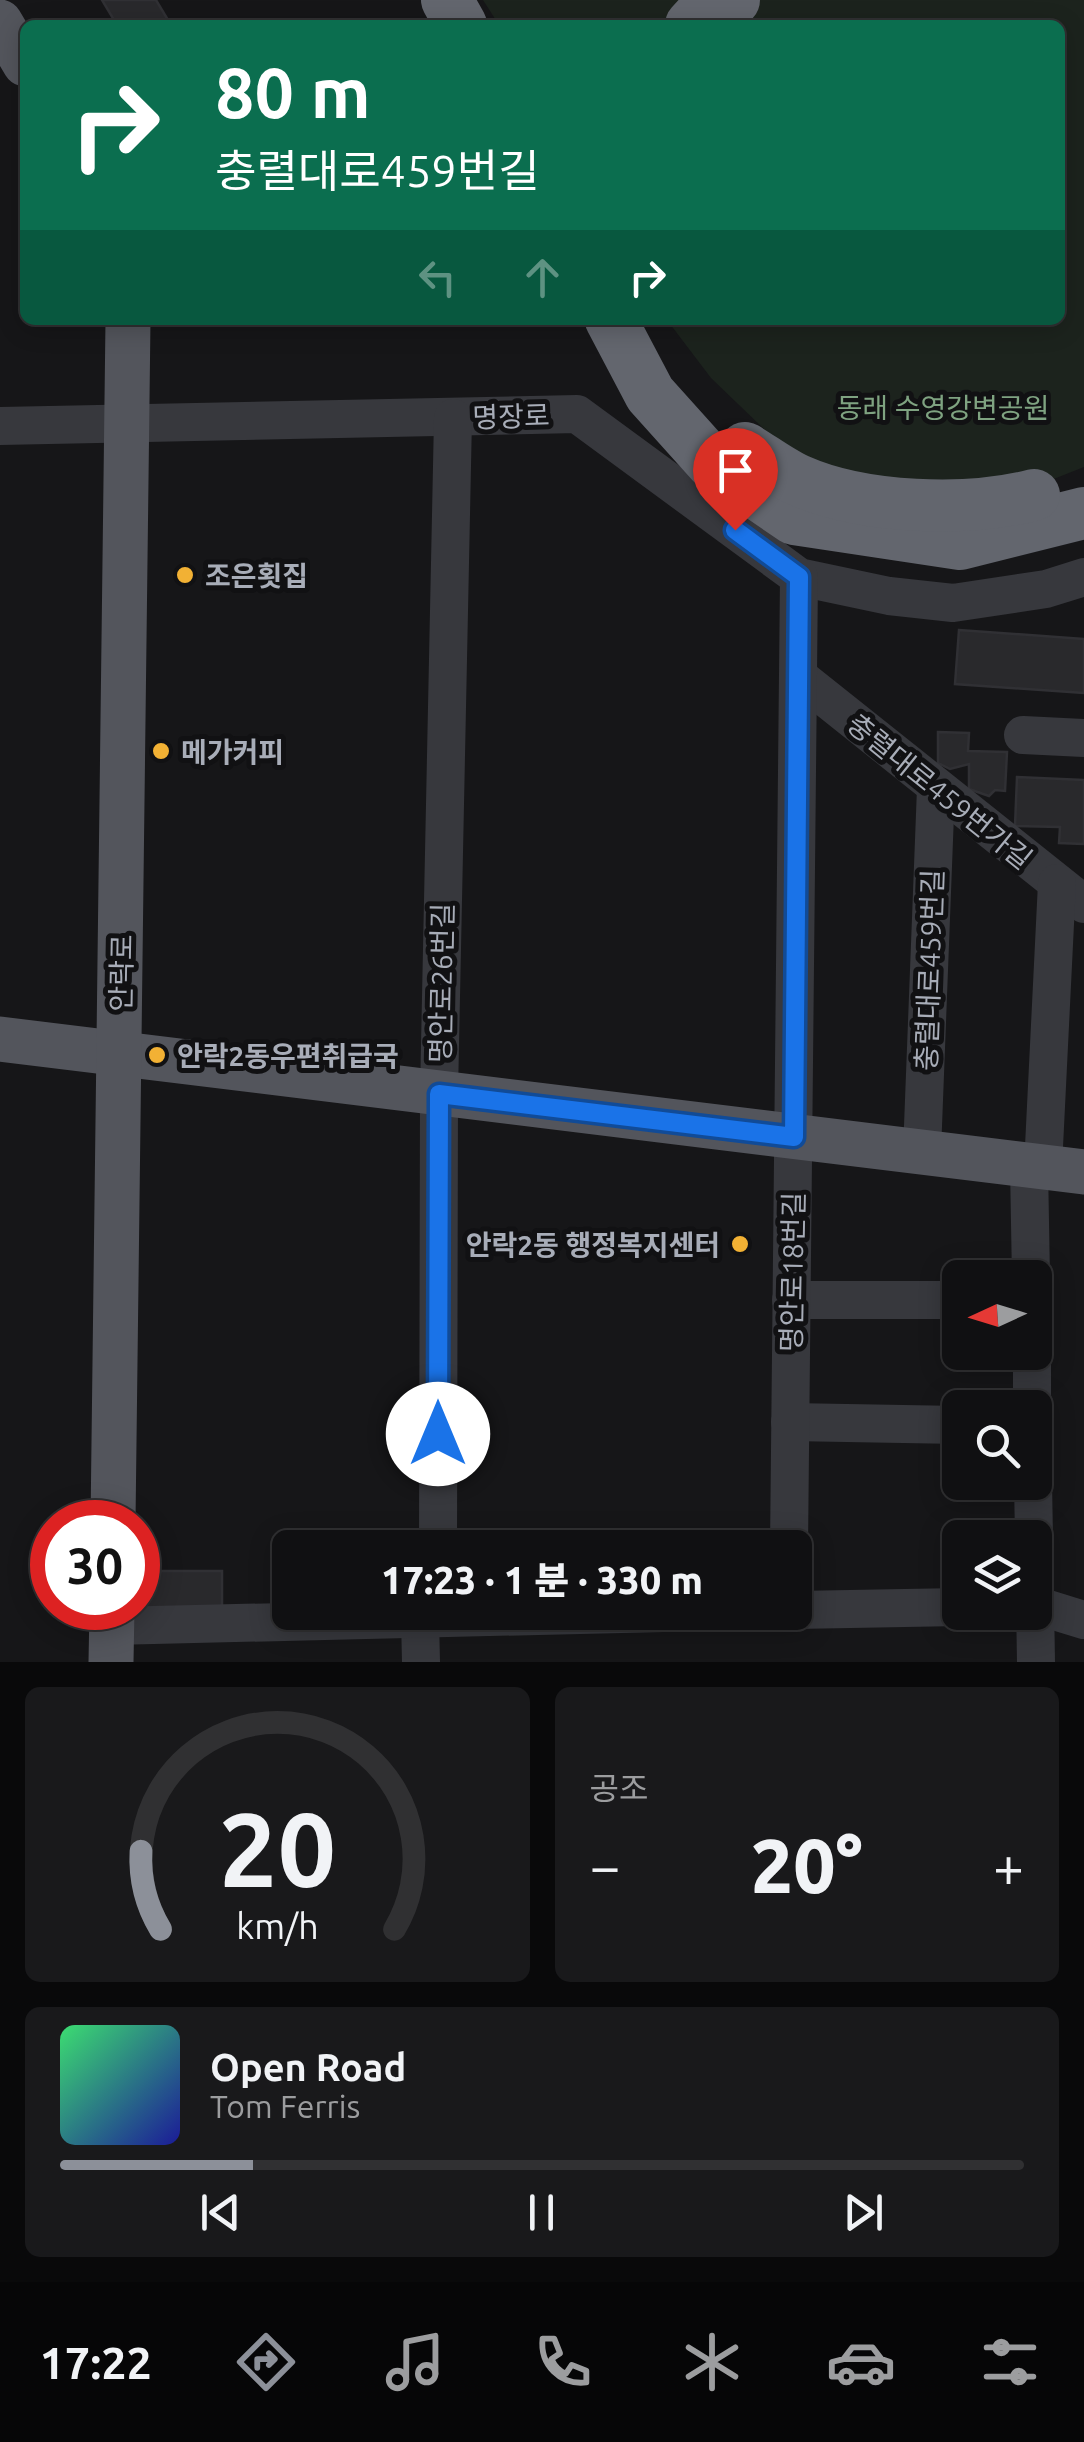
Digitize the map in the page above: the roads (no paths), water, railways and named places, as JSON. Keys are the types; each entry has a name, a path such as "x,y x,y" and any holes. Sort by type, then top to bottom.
{"highway":[{"path":"695,20 734,0"},
{"path":"614,325 650,394 712,463 794,519 960,544 1084,512"},
{"path":"654,325 676,375 725,436 799,480 866,496 950,506 1002,503 1084,480"}],"main road":[{"path":"0,22 20,56"},
{"name":"안락로","path":"113,1500 128,325"},
{"path":"0,1039 1052,1168"}],"street":[{"name":"명장로","path":"0,426 576,414 799,577 889,596 953,603 1046,589 1084,577"},
{"name":"명안로26번길","path":"438,1530 439,1094 452,418"},
{"name":"명안로18번길","path":"789,1530 799,577"},
{"name":"충렬대로459번가길","path":"798,676 1070,894"},
{"path":"1023,735 1084,738"},
{"name":"충렬대로459번길","path":"922,1152 936,788"},
{"path":"1034,1260 1052,1168 1070,894"},
{"path":"791,1300 942,1300"},
{"path":"790,1422 942,1425"},
{"path":"812,1610 942,1606"},
{"path":"1052,1609 1084,1620"},
{"path":"112,1632 272,1624"},
{"path":"421,1662 429,1630"},
{"path":"1035,1630 1036,1662"}],"place":[{"name":"조은횟집","path":"185,575"},
{"name":"메가커피","path":"161,751"},
{"name":"안락2동우편취급국","path":"157,1055"},
{"name":"안락2동 행정복지센터","path":"740,1244"}],"park label":[{"name":"동래 수영강변공원","path":"943,407"}]}
